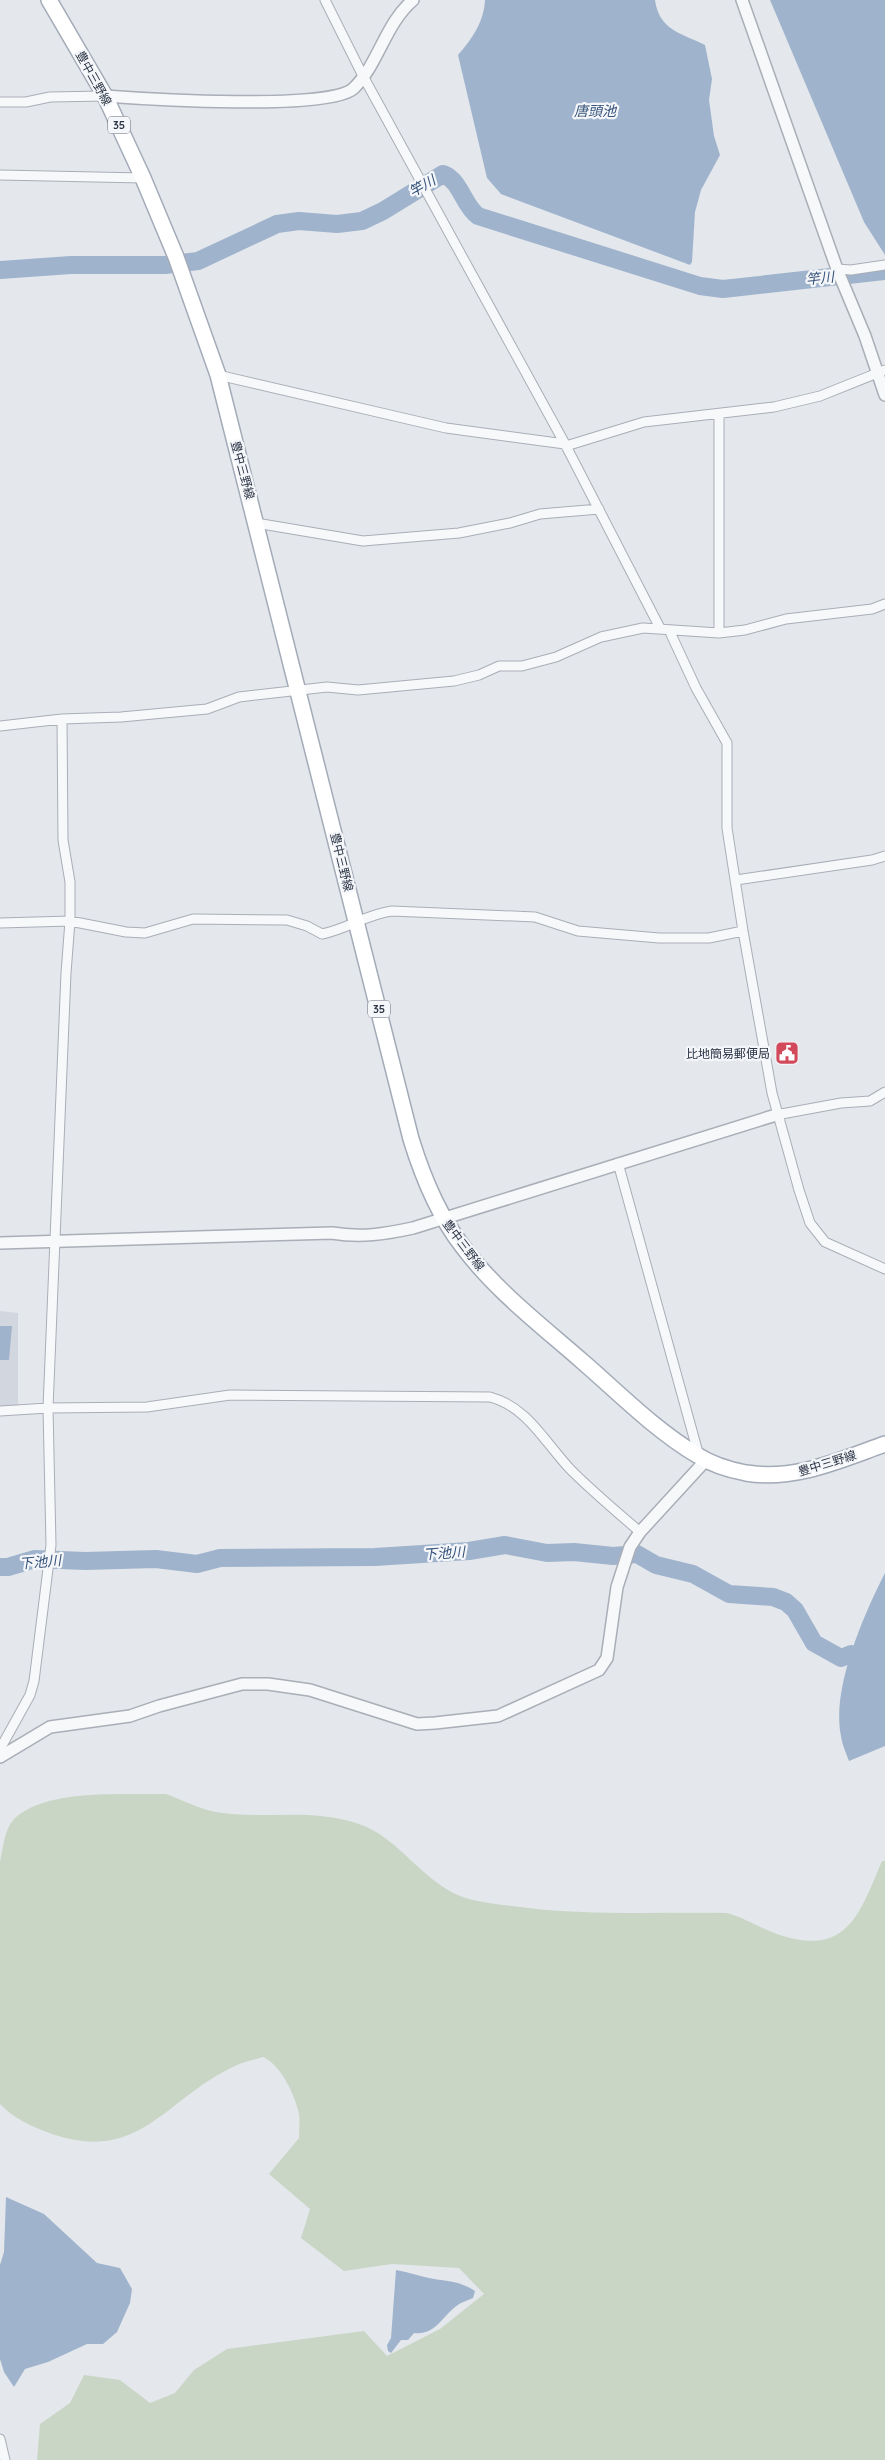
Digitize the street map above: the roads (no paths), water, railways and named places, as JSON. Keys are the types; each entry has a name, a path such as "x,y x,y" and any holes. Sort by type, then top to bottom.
{"main road":[{"name":"豊中三野線","path":"49,0 105,96 143,178 176,258 218,375 411,1139 420,1167 444,1218 462,1246 495,1283 653,1423 702,1458 744,1472 782,1475 811,1470 885,1444"}],"street":[{"path":"325,0 363,76 727,743 727,828 743,931 776,1114 808,1214 817,1233 825,1242 885,1269"},
{"path":"0,102 26,102 50,97 105,96 259,102 338,96 349,92 363,76 394,22 413,0"},
{"path":"742,0 837,269 881,372 885,395"},
{"path":"0,175 143,178"},
{"path":"837,269 851,270 885,265"},
{"path":"218,375 446,428 565,445 644,422 774,407 820,396 881,372"},
{"path":"718,633 719,414"},
{"path":"256,524 363,541 459,533 510,523 540,514 599,510"},
{"path":"0,726 62,718 121,717 207,709 238,697 327,687 358,690 454,681 479,675 500,666 522,666 556,657 601,637 643,628 718,633 745,630 786,620 872,609 885,604"},
{"path":"0,1749 30,1695 35,1671 51,1546 48,1408 66,973 70,921 70,882 63,840 62,718"},
{"path":"736,880 872,860 885,856"},
{"path":"0,923 70,921 126,932 145,933 193,919 287,920 307,926 322,934 357,923 377,912 392,911 535,917 578,931 660,938 709,938 743,931"},
{"path":"0,1243 332,1233 351,1236 374,1236 414,1228 776,1114 870,1100 885,1092"},
{"path":"0,1758 50,1727 130,1716 159,1706 242,1684 268,1684 310,1690 418,1724 498,1716 599,1670 607,1658 610,1622 618,1581 630,1547 640,1532 702,1458 618,1163"},
{"path":"0,1411 48,1408 147,1407 230,1395 490,1397 516,1407 571,1470 640,1532"},
{"path":"0,2440 5,2460"}],"water":[{"name":"唐頭池","path":"485,0 655,0 657,10 666,24 672,29 705,45 712,79 709,100 714,136 720,155 701,190 695,212 692,262 690,265 501,194 487,178 458,55 480,23"},
{"path":"770,0 885,0 885,255 864,222"},
{"path":"0,1326 12,1326 9,1360 0,1360"},
{"path":"885,1573 885,1746 849,1761 843,1745 839,1717 845,1675 859,1630"},
{"path":"6,2197 44,2214 97,2263 120,2268 132,2289 130,2303 117,2332 103,2344 87,2344 48,2362 25,2369 14,2387 4,2372 0,2359 0,2265 4,2252"},
{"path":"396,2270 455,2282 475,2291 473,2298 455,2307 429,2331 414,2333 408,2340 401,2340 391,2353 388,2351 387,2345 391,2338"}],"waterway":[{"name":"竿川","path":"0,270 71,265 165,265 198,261 277,224 299,221 337,224 362,221 383,211 443,174 454,182 469,206 478,216 700,286 723,289 885,271"},
{"name":"下池川","path":"0,1567 8,1567 35,1559 85,1561 156,1559 197,1564 220,1558 375,1557 469,1551 505,1545 547,1553 574,1552 613,1556 637,1554 656,1565 693,1574 729,1594 773,1597 786,1602 795,1610 814,1643 841,1658 851,1654"}],"place":[{"name":"比地簡易郵便局","path":"787,1053"}]}
